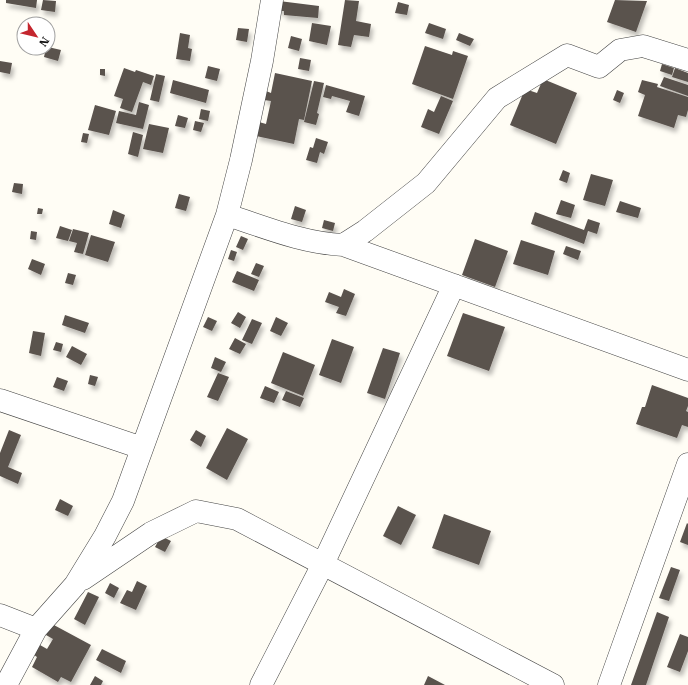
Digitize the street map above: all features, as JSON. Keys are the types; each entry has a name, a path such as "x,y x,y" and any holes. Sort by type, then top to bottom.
{"street":[{"path":"6,685 36,629 75,584 105,536 123,501 227,215 241,160 257,84 272,0"},
{"path":"344,245 365,231 426,182 497,98 567,55 599,67 620,50 643,46 688,60"},
{"path":"227,215 305,241 344,245 688,370"},
{"path":"261,685 323,564 454,285"},
{"path":"0,400 142,448"},
{"path":"609,685 688,464"},
{"path":"75,584 151,533 196,511 237,519 553,685"},
{"path":"0,615 36,629"}],"building":[{"path":"6,0 37,0 36,8 6,3"},
{"path":"43,0 56,1 55,12 41,10"},
{"path":"345,0 359,1 356,21 371,24 369,37 354,35 351,47 338,45"},
{"path":"615,0 647,1 636,32 607,22"},
{"path":"279,1 319,6 318,18 284,15 284,11 278,11"},
{"path":"398,2 409,5 407,15 395,13"},
{"path":"312,23 331,26 327,45 309,41"},
{"path":"429,23 446,29 443,39 425,33"},
{"path":"238,28 249,29 247,42 236,40"},
{"path":"180,33 190,35 188,48 192,49 190,61 176,59"},
{"path":"459,33 474,39 470,46 456,40"},
{"path":"291,36 302,39 299,51 288,48"},
{"path":"425,46 452,55 453,51 468,56 453,99 412,84"},
{"path":"56,49 61,50 58,61 44,57 56,56"},
{"path":"300,58 311,60 309,71 298,69"},
{"path":"0,61 12,63 10,74 0,72"},
{"path":"662,64 674,68 672,75 660,71"},
{"path":"208,66 220,69 217,81 205,78"},
{"path":"124,68 154,76 151,85 143,82 132,112 120,108 123,99 114,96"},
{"path":"675,68 688,73 688,82 672,77"},
{"path":"100,69 105,69 105,76 100,75"},
{"path":"275,73 312,81 304,120 299,119 294,144 256,136 259,122 266,124 271,101 264,100 266,91 271,93"},
{"path":"156,74 165,76 159,102 150,100"},
{"path":"664,77 688,85 688,96 660,86"},
{"path":"543,79 577,93 556,144 510,125 525,89 537,93"},
{"path":"173,80 209,90 206,103 170,93"},
{"path":"642,80 658,84 657,87 688,97 688,110 686,117 678,115 674,128 638,116 645,95 638,92"},
{"path":"314,81 324,83 317,113 319,114 316,125 304,122"},
{"path":"326,85 365,96 359,116 346,112 350,101 332,96 331,99 323,97"},
{"path":"617,90 624,93 620,103 613,100"},
{"path":"441,96 453,101 439,134 421,127 428,109 434,112"},
{"path":"139,102 149,105 143,129 116,123 119,111 136,115"},
{"path":"95,105 116,111 109,135 88,130"},
{"path":"201,109 210,111 208,121 199,119"},
{"path":"178,115 188,118 185,128 175,126"},
{"path":"195,121 204,123 201,132 193,130"},
{"path":"149,124 169,128 163,153 143,149"},
{"path":"133,132 143,135 138,157 128,154"},
{"path":"83,133 89,134 87,143 81,142"},
{"path":"316,138 328,142 324,154 320,152 317,163 306,160 310,147 313,148"},
{"path":"563,170 570,173 567,183 559,180"},
{"path":"591,174 613,180 605,206 583,200"},
{"path":"14,183 23,184 22,194 12,192"},
{"path":"179,194 190,197 186,211 175,208"},
{"path":"561,200 575,205 571,218 556,214"},
{"path":"620,201 641,208 638,218 616,212"},
{"path":"295,206 306,210 302,222 291,219"},
{"path":"38,208 43,209 42,214 37,214"},
{"path":"113,210 125,215 121,228 109,224"},
{"path":"535,212 584,230 588,219 600,223 597,234 588,231 584,244 531,224"},
{"path":"324,220 335,223 333,231 322,228"},
{"path":"60,226 72,230 68,241 56,238"},
{"path":"73,229 89,233 83,254 74,252 77,243 69,241"},
{"path":"31,231 37,232 36,240 30,239"},
{"path":"91,235 115,242 108,262 85,255"},
{"path":"241,236 248,239 243,250 236,247"},
{"path":"475,239 508,251 495,287 462,275"},
{"path":"521,240 555,251 548,275 513,264"},
{"path":"566,246 581,251 578,260 563,254"},
{"path":"231,250 237,252 234,261 228,259"},
{"path":"32,259 45,264 41,275 28,269"},
{"path":"256,263 264,266 259,277 251,274"},
{"path":"237,271 259,280 254,291 232,282"},
{"path":"68,273 76,275 73,285 65,283"},
{"path":"344,289 355,294 346,316 336,313 339,307 325,302 329,292 341,297"},
{"path":"238,312 246,317 240,328 231,323"},
{"path":"463,313 505,327 489,371 447,356"},
{"path":"65,315 89,323 85,333 62,325"},
{"path":"208,317 217,321 212,331 203,327"},
{"path":"276,317 288,323 281,336 270,331"},
{"path":"252,319 262,323 252,344 242,340"},
{"path":"33,331 45,333 41,356 29,353"},
{"path":"235,338 246,344 240,354 229,349"},
{"path":"332,339 354,347 341,383 319,375"},
{"path":"56,342 63,344 61,352 53,350"},
{"path":"72,346 87,354 81,365 66,357"},
{"path":"383,348 400,353 385,399 367,393"},
{"path":"283,352 315,365 303,396 271,383"},
{"path":"215,357 226,362 221,372 211,368"},
{"path":"218,373 229,377 218,401 207,397"},
{"path":"90,375 98,377 95,386 88,384"},
{"path":"57,377 68,381 64,391 53,387"},
{"path":"652,385 688,398 688,406 686,411 688,412 688,427 682,425 677,438 636,424 642,407 645,407"},
{"path":"265,386 279,392 274,403 260,398"},
{"path":"286,391 304,398 300,407 282,400"},
{"path":"227,428 248,439 227,480 206,468"},
{"path":"9,430 21,435 8,467 22,473 18,484 0,476 0,453"},
{"path":"196,430 206,436 201,447 190,440"},
{"path":"60,499 73,506 68,516 55,510"},
{"path":"398,506 416,515 401,545 383,536"},
{"path":"444,514 491,531 479,565 432,548"},
{"path":"687,523 688,524 688,545 680,542"},
{"path":"161,536 171,541 165,552 155,547"},
{"path":"671,567 680,570 669,601 659,598"},
{"path":"137,581 147,586 136,610 120,603 127,590 132,592"},
{"path":"110,583 119,588 114,598 105,593"},
{"path":"88,592 99,597 85,625 74,619"},
{"path":"657,612 669,617 646,685 631,685"},
{"path":"52,624 91,645 71,682 61,677 58,682 32,667 37,657 34,655 40,645 47,649 53,639 46,635"},
{"path":"680,634 688,637 688,651 680,672 667,667"},
{"path":"102,649 126,661 121,673 96,660"},
{"path":"95,676 103,681 101,685 90,685"},
{"path":"428,676 445,685 424,685"}]}
